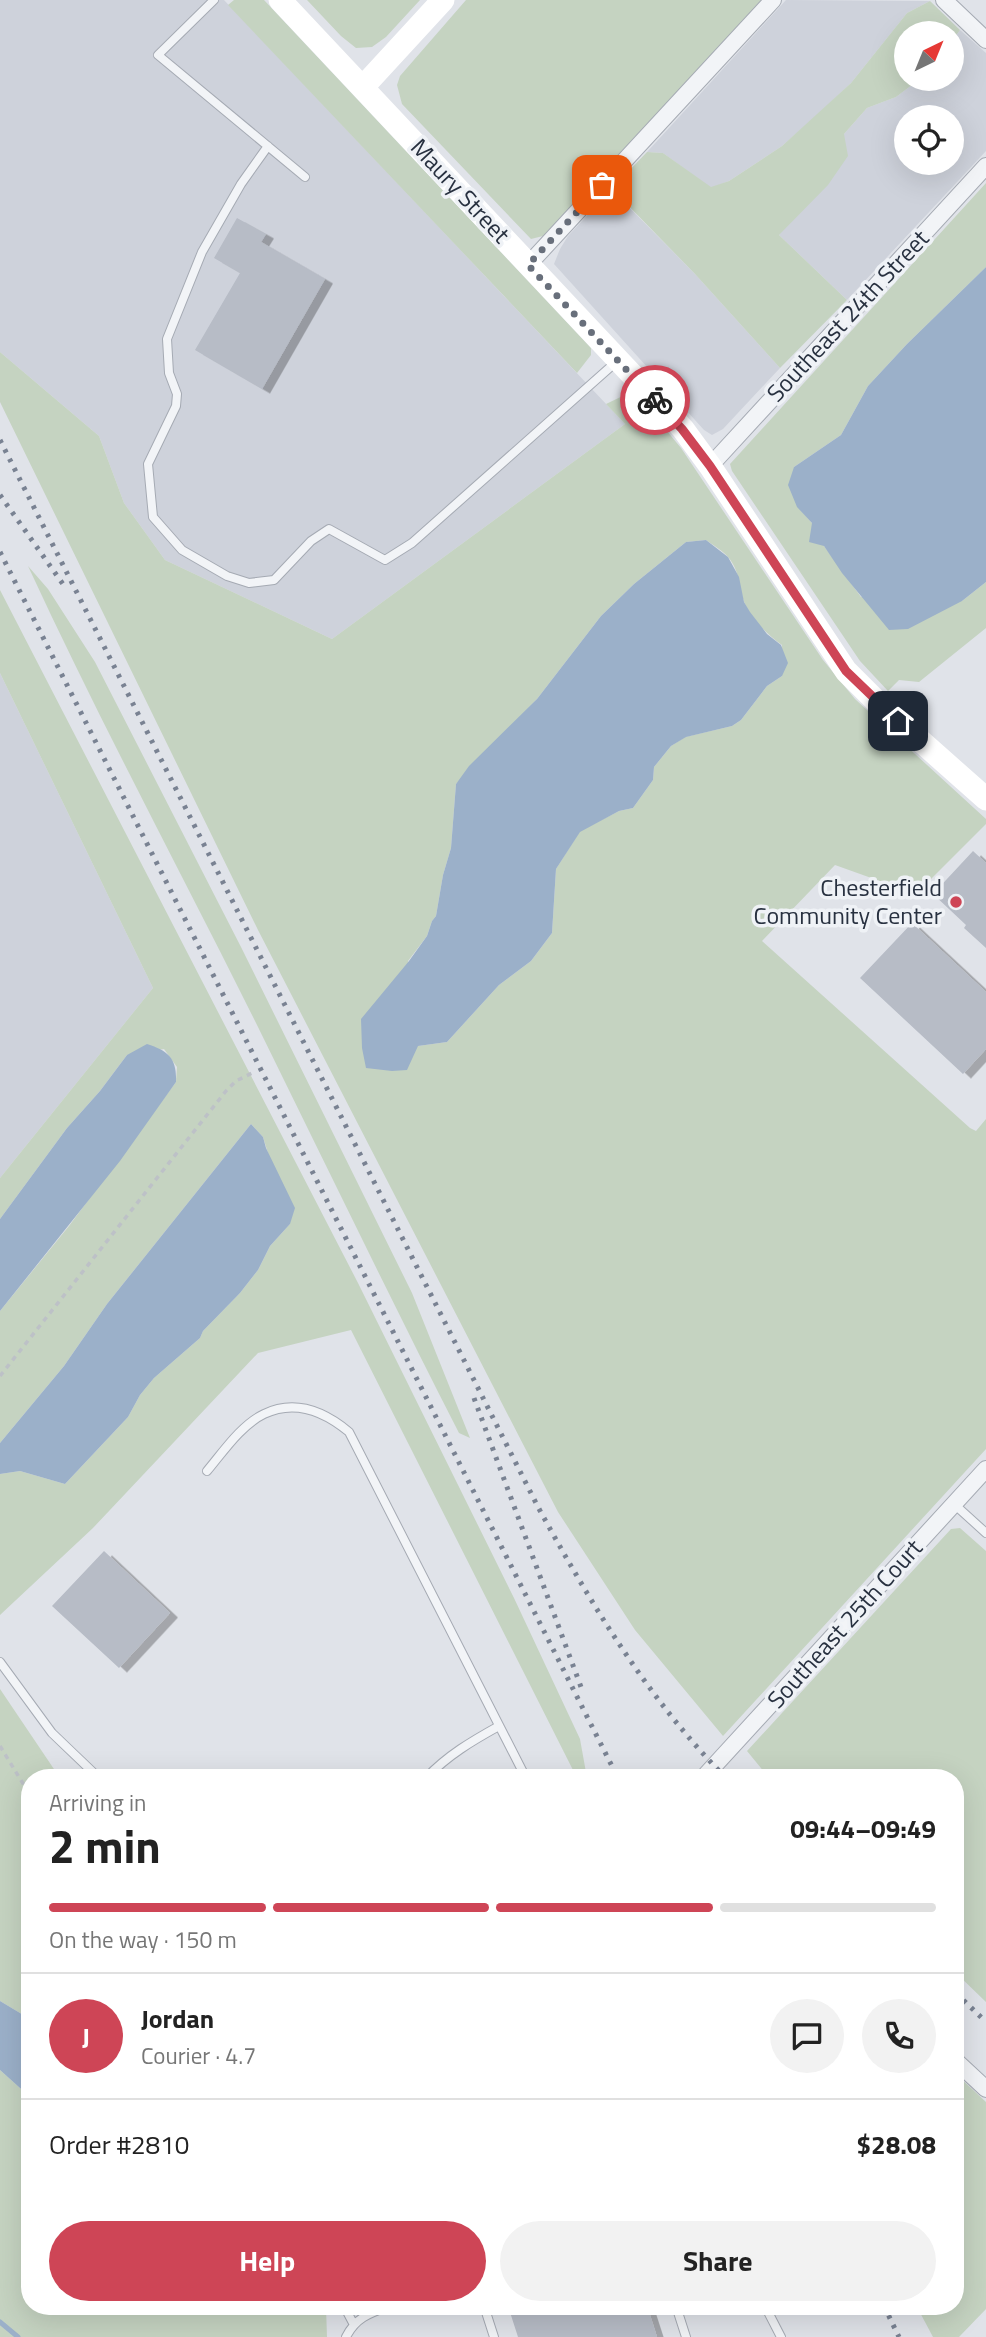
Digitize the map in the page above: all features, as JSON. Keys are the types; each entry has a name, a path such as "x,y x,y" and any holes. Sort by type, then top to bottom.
{"main road":[{"name":"Maury Street","path":"281,0 682,429 710,466 846,671 878,703 984,794"},
{"path":"363,87 443,0"}],"street":[{"path":"528,265 773,0"},
{"path":"944,0 986,40"},
{"name":"Southeast 24th Street","path":"710,466 986,166"},
{"name":"Southeast 25th Court","path":"711,1769 986,1469"},
{"path":"964,2069 986,2089"}],"lane":[{"path":"214,0 158,55 305,177"},
{"path":"268,146 241,184 202,252 167,340 169,373 177,394 176,406 148,464 153,517 182,550 227,576 250,583 274,580 311,541 328,528 385,561 412,543 618,360"},
{"path":"207,1471 246,1427 264,1413 288,1408 312,1410 330,1417 349,1432 521,1769"},
{"path":"954,1504 986,1533"},
{"path":"0,1662 52,1733 90,1769"},
{"path":"435,1769 463,1746 499,1726"},
{"path":"349,2315 353,2323"},
{"path":"346,2337 353,2323 365,2315"},
{"path":"487,2315 494,2337"},
{"path":"679,2315 686,2337"},
{"path":"770,2315 781,2337"}],"path":[{"path":"0,1376 226,1091 236,1081 252,1073"},
{"path":"0,1746 21,1780"}],"shaded area":[{"path":"0,0 224,0 625,424 332,639 165,560 124,503 99,436 0,352"},
{"path":"786,0 930,1 907,13 901,21 894,21 894,29 851,83 815,117 782,146 729,181 711,188 663,153 647,152"},
{"path":"964,34 986,53 986,151 964,175 964,105 894,105 894,175 964,175 847,300 779,235 844,134 867,108 896,97 904,91 964,91"},
{"path":"621,179 617,195 695,274 780,368 723,429 712,435 704,430 554,264 568,236"},
{"path":"0,673 153,988 0,1178"}],"green space":[{"path":"234,0 264,0 591,348 591,355 577,373 228,5"},
{"path":"307,0 420,0 386,37 372,47 356,48"},
{"path":"466,0 762,0 551,230 543,236 531,239 402,104 397,85 400,76"},
{"path":"930,1 951,21 901,21 907,13"},
{"path":"894,29 894,91 904,91 896,97 867,108 844,134 848,156 828,185 779,235 847,300 780,368 695,274 617,194 621,179 647,152 663,153 711,187 729,181 782,146 851,83"},
{"path":"986,183 986,267 868,386 841,435 794,467 797,506 812,523 824,546 861,597 962,601 986,582 986,628 919,682 899,680 888,691 860,661 732,471 730,464"},
{"path":"0,352 99,436 124,503 165,560 332,639 625,424 606,404 631,392 681,448 823,660 855,699 986,819 986,824 916,894 835,865 762,941 970,1128 976,1131 986,1119 986,1449 723,1736 635,1630 558,1512 258,930 0,402","holes":["706,540 732,562 745,604 752,616 782,645 782,676 767,686 741,720 732,726 685,737 671,746 654,767 653,780 633,808 619,811 580,831 556,869 552,933 531,961 499,985 447,1042 418,1046 408,961 427,936 436,916 451,848 456,784 537,699 601,616 634,584 686,542"]},
{"path":"28,566 48,589 95,662 241,947 412,1293 470,1438 459,1433 433,1382 257,1025 83,682"},
{"path":"0,590 358,1283 514,1598 580,1739 585,1769 572,1769 351,1330 258,1353 93,1528 0,1615 0,1474 20,1471 65,1484 128,1417 140,1395 154,1378 200,1338 203,1331 240,1293 258,1270 270,1246 290,1224 263,1137 251,1124 107,1304 64,1366 0,1443 0,1311 69,1226 176,1082 177,1067 164,1049 127,1055 67,1128 0,1219 0,1178 153,988 0,673"},
{"path":"960,1528 986,1551 986,2002 964,1981 964,1769 762,1769 747,1751 951,1529"},
{"path":"0,1689 54,1769 21,1769 21,2014 0,2001"},
{"path":"0,2070 21,2089 21,2315 326,2315 327,2337 0,2337"},
{"path":"964,2081 986,2102 986,2309 959,2337 933,2337 921,2315 964,2315"}],"water":[{"path":"986,267 986,582 962,601 908,629 889,630 842,573 824,546 809,542 812,523 797,507 788,485 794,467 841,435 868,386"},
{"path":"706,540 728,557 739,577 744,602 750,612 767,634 781,645 788,663 782,676 767,686 741,720 732,726 686,737 671,746 654,767 653,780 633,808 619,811 580,832 556,869 552,933 531,961 499,985 447,1042 418,1046 407,1070 366,1068 361,1019 409,961 427,936 436,916 451,848 456,784 469,766 537,699 601,616 634,584 686,542"},
{"path":"147,1044 170,1057 175,1067 176,1082 120,1161 0,1311 0,1219 67,1128 127,1055"},
{"path":"251,1124 263,1137 295,1208 290,1224 270,1246 258,1270 203,1331 200,1338 154,1378 140,1395 128,1417 65,1484 20,1471 0,1474 0,1443 64,1366 107,1304"},
{"path":"0,2001 21,2014 21,2089 0,2070"}],"building":[{"path":"237,218 266,234 261,242 325,279 262,389 195,350 240,273 214,258"},
{"name":"Chesterfield Community Center","path":"973,851 986,863 986,948 933,894"},
{"path":"912,923 986,992 986,1049 963,1074 860,978"},
{"path":"104,1551 170,1613 119,1668 52,1606"},
{"path":"511,2315 650,2315 657,2337 518,2337"}],"waterway":[{"path":"0,2322 18,2337"}],"railway":[{"path":"0,440 538,1507 600,1615 646,1683 718,1769"},
{"path":"0,495 65,587"},
{"path":"0,552 613,1769"},
{"path":"474,1398 581,1687"},
{"path":"964,2001 986,2022"},
{"path":"888,2315 899,2337"}],"way so far":[{"path":"602,185 528,265 655,400"}],"place":[{"name":"Chesterfield Community Center","path":"956,902"}],"route":[{"path":"655,400 682,429 710,466 846,671 898,721"}]}
